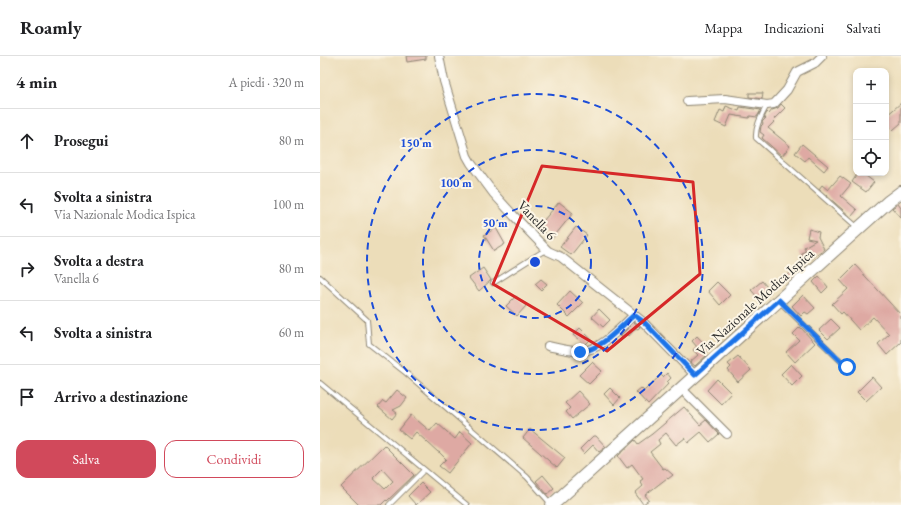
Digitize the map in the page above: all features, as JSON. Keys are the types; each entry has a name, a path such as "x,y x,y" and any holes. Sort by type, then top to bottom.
{"main road":[{"path":"889,201 901,187"},
{"path":"889,201 901,192"},
{"name":"Via Nazionale Modica Ispica","path":"552,505 889,201"}],"street":[{"name":"Vanella 6","path":"439,56 444,81 467,156 494,194 548,251 561,257 644,322 695,375"},
{"path":"687,101 725,99 767,105 774,104 787,90 797,72 815,63 822,56"},
{"path":"548,346 580,352 588,351 608,339 634,315"},
{"path":"681,388 727,434"}],"lane":[{"path":"767,105 755,132 756,138 859,229"},
{"path":"493,283 542,252 548,251"},
{"path":"320,277 367,320 369,344 406,373 527,476 552,505"},
{"path":"779,300 847,367"},
{"path":"320,382 467,505"},
{"path":"389,505 424,470"}],"highlighted area":[{"path":"542,166 693,182 700,274 607,351 493,284"}],"building":[{"path":"406,56 426,56 426,59 407,62"},
{"path":"749,93 763,93 762,99 749,97"},
{"path":"901,103 901,123 893,130 889,126 889,113"},
{"path":"781,104 785,108 774,119 776,120 768,128 790,146 782,156 762,138 764,135 760,132 763,124 762,122 766,118 764,118 767,112 769,114"},
{"path":"726,106 739,111 740,107 761,110 757,117 750,116 749,118 731,115 726,127 715,122 720,110 724,112"},
{"path":"802,144 828,166 824,171 808,157 805,161 795,153"},
{"path":"840,176 851,184 841,196 857,210 851,217 819,189 822,185 828,190"},
{"path":"856,176 866,176 874,182 866,192 852,182"},
{"path":"559,202 573,213 552,239 538,227"},
{"path":"898,204 901,208 901,218 892,208"},
{"path":"576,227 587,235 571,255 560,247"},
{"path":"496,228 505,244 494,251 484,235"},
{"path":"809,229 819,232 818,237 824,249 806,262 801,253 806,251 804,247 816,240 807,238"},
{"path":"803,261 807,265 790,280 787,276"},
{"path":"855,265 901,315 901,342 887,355 878,344 889,334 873,317 859,330 843,312 841,314 832,304 848,289 840,280"},
{"path":"483,268 491,280 479,291 469,278"},
{"path":"819,276 828,287 822,293 813,282"},
{"path":"541,279 547,284 541,290 535,284"},
{"path":"762,281 771,292 761,301 751,290"},
{"path":"717,282 730,295 720,305 708,291"},
{"path":"570,291 583,303 569,317 557,305"},
{"path":"803,295 815,308 808,314 805,312 801,316 792,306"},
{"path":"516,296 526,306 517,316 506,306"},
{"path":"599,309 610,320 603,327 592,317"},
{"path":"831,319 840,328 828,339 819,330"},
{"path":"634,322 640,327 638,329 636,328 629,336 628,334 622,337 620,336"},
{"path":"800,327 815,343 795,362 786,352 799,340 793,334"},
{"path":"580,328 591,339 585,345 573,335"},
{"path":"697,336 709,349 706,353 707,355 695,366 690,362 698,355 693,350 697,347 692,341"},
{"path":"738,356 751,370 738,382 728,370 731,367 728,364"},
{"path":"592,362 602,371 589,384 579,375"},
{"path":"791,364 802,376 792,386 781,374"},
{"path":"667,373 671,378 667,382 669,383 648,405 636,392 641,388 644,391 661,375 663,377"},
{"path":"872,377 881,387 866,401 857,392"},
{"path":"717,379 731,393 721,404 707,390"},
{"path":"610,388 620,398 614,405 604,394"},
{"path":"397,390 407,398 401,406 393,410 397,413 392,419 378,407 383,401 386,403"},
{"path":"578,391 590,404 572,419 566,412 570,408 565,403"},
{"path":"684,407 700,425 706,420 719,434 710,442 701,432 688,443 685,438 676,445 666,433 658,440 660,444 650,452 663,469 665,468 673,475 645,495 649,500 643,504 635,493 643,486 640,481 643,479 632,464 627,468 618,456 635,440 638,444"},
{"path":"411,415 430,431 437,423 455,439 460,432 472,443 448,473 439,466 446,459 439,452 416,432 410,439 399,430"},
{"path":"530,429 565,458 557,468 523,438"},
{"path":"593,436 596,436 606,447 599,452 593,445 584,454 580,449"},
{"path":"384,445 414,475 381,505 359,505 341,487","holes":["382,469 393,481 385,489 373,478"]},
{"path":"543,475 554,488 547,494 536,481"},
{"path":"421,483 430,492 416,505 408,496"}],"route":[{"path":"580,352 588,351 608,339 634,315 644,322 695,375 779,300 847,367"}]}
